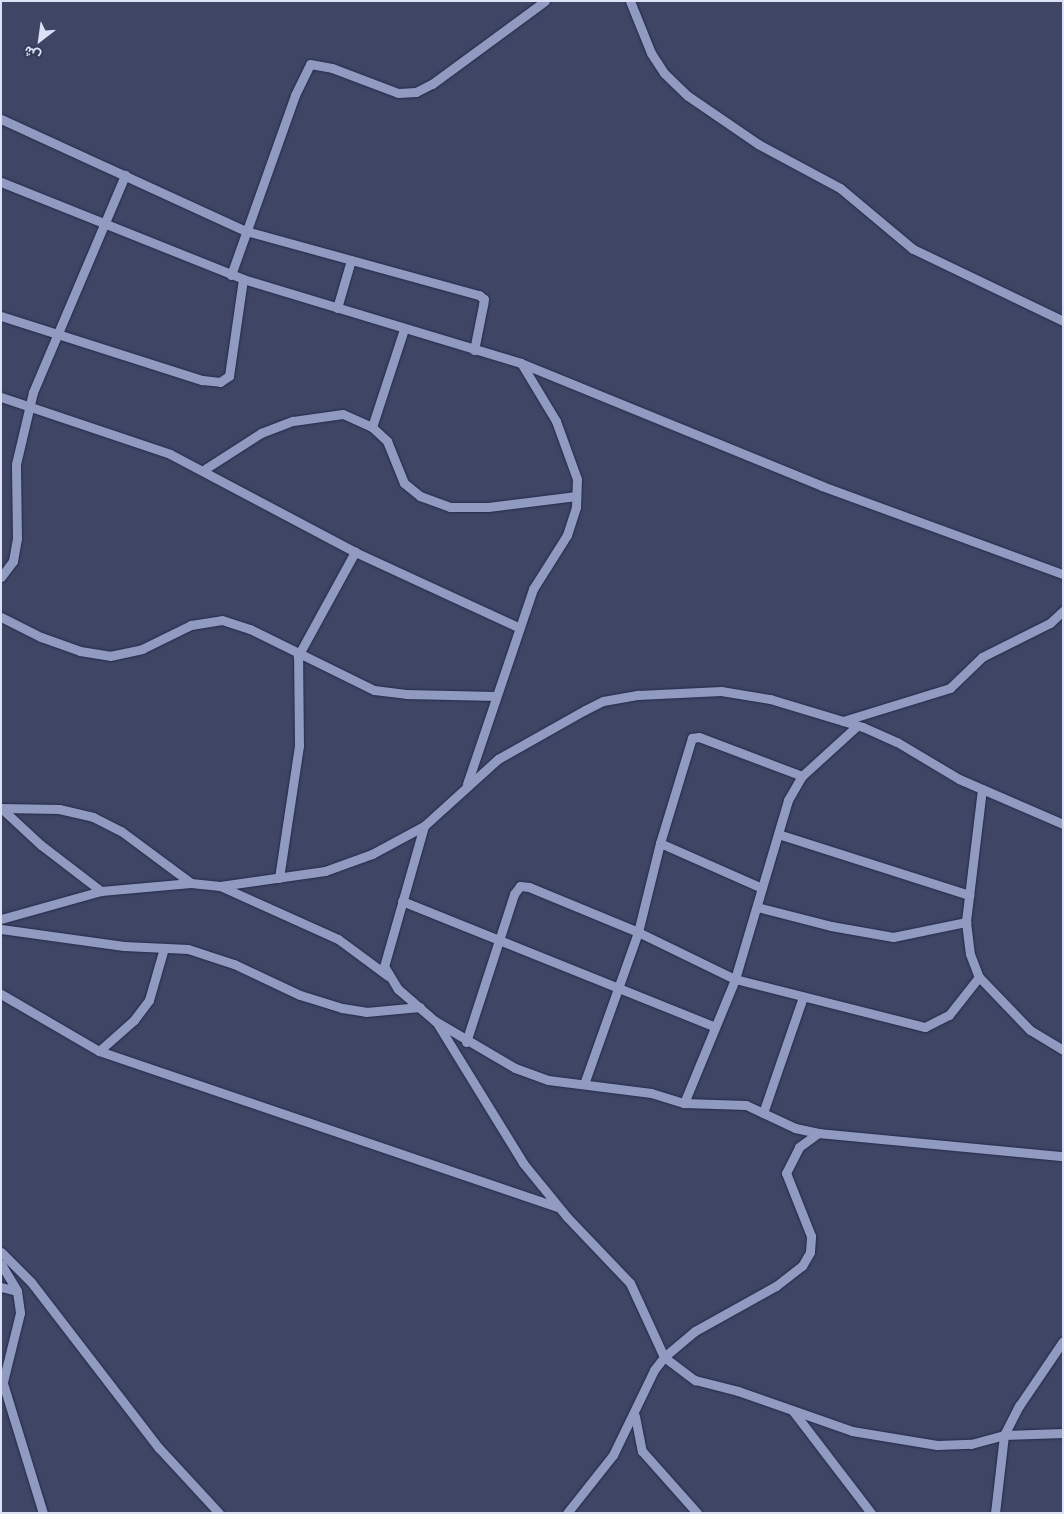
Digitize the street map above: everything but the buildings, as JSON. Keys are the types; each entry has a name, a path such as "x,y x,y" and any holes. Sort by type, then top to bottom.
{"street":[{"path":"231,275 292,104 310,64 332,68 398,93 416,92 432,84 545,1"},
{"path":"630,1 651,53 664,73 688,96 758,144 840,188 913,249 1063,321"},
{"path":"1,119 246,231 479,295 484,299 484,305 474,350"},
{"path":"1,577 13,561 17,539 16,464 30,407 56,332 102,221 125,175"},
{"path":"1,182 102,221 231,275 404,329 521,362 822,486 1063,574"},
{"path":"337,308 351,260"},
{"path":"1,316 202,380 220,382 229,376 243,279"},
{"path":"372,427 404,329"},
{"path":"467,785 518,627 543,568 567,535 576,507 577,479 556,421 521,362"},
{"path":"1,397 118,434 205,469 355,552 518,627"},
{"path":"205,469 261,433 294,421 343,414 372,427 387,440 404,483 420,496 450,507 488,507 576,496"},
{"path":"279,878 299,745 298,656 355,552"},
{"path":"843,722 950,688 982,657 1050,622 1063,611"},
{"path":"1,617 41,637 80,651 110,656 142,649 191,625 222,620 250,629 298,656 374,690 406,694 496,696"},
{"path":"1,919 100,891 191,883 220,886 325,871 372,854 424,826 467,785 498,759 585,710 603,701 638,695 721,691 770,699 857,726 897,742 982,789 1063,824"},
{"path":"684,1103 735,979 788,800 802,776 857,726"},
{"path":"584,1084 638,932 660,844 692,738 699,737 802,776"},
{"path":"982,789 966,922 970,954 980,977 1030,1030 1063,1050"},
{"path":"1,808 59,809 94,818 121,831 191,883"},
{"path":"1,808 41,845 100,891"},
{"path":"388,976 384,966 387,949 424,826"},
{"path":"778,834 969,895"},
{"path":"660,844 762,888"},
{"path":"220,886 338,940 388,976 436,1021 466,1042 515,1068 548,1080 650,1093 684,1103 746,1105 795,1128 818,1133 1063,1156"},
{"path":"466,1042 514,894 520,886 529,887 638,932 735,979 925,1027 949,1015 980,977"},
{"path":"402,901 499,942 715,1027"},
{"path":"756,907 831,926 893,937 966,922"},
{"path":"1,929 124,946 188,949 234,964 300,995 342,1008 366,1012 420,1007"},
{"path":"99,1051 134,1020 149,1000 164,948"},
{"path":"1,994 99,1051 559,1207"},
{"path":"763,1113 803,997"},
{"path":"436,1021 523,1163 559,1207 630,1283 664,1357 695,1380 793,1410 852,1431 937,1445 970,1444 1004,1435 1063,1433"},
{"path":"567,1513 613,1455 635,1416 654,1370 664,1357 695,1331 776,1286 802,1266 810,1252 811,1236 786,1173 799,1147 818,1133"},
{"path":"1,1252 31,1282 159,1448 219,1513"},
{"path":"1,1264 17,1291 20,1313 2,1380 1,1391"},
{"path":"1,1287 17,1291"},
{"path":"995,1513 1004,1435 1019,1406 1063,1341"},
{"path":"2,1380 43,1513"},
{"path":"793,1410 871,1513"},
{"path":"635,1416 642,1451 697,1513"}]}
